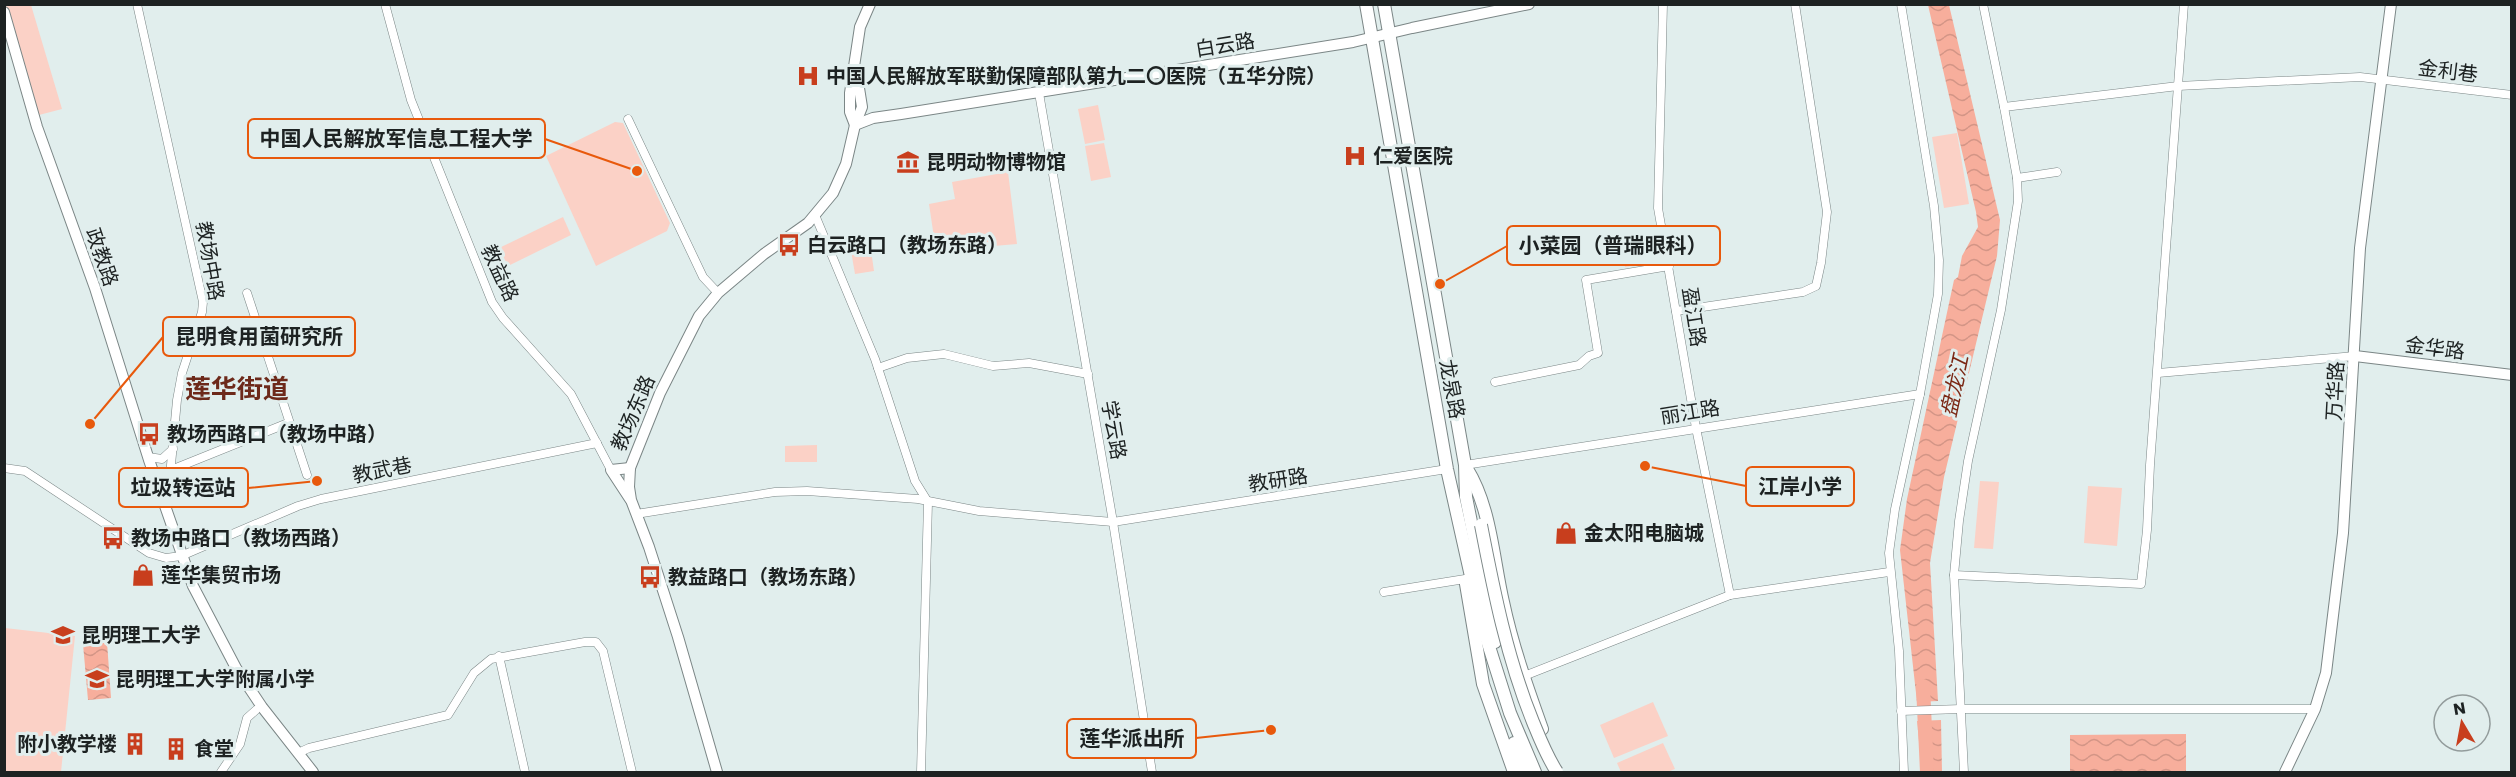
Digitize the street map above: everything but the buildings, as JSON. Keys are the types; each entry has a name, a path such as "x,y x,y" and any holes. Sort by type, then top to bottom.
{"main road":[{"name":"龙泉路","path":"1366,4 1370,39 1447,469 1481,621 1510,713 1535,772"},
{"name":"龙泉路","path":"1384,4 1465,465 1466,497 1496,668 1542,772"},
{"path":"1465,465 1481,525 1497,608 1514,669 1538,734 1557,772"},
{"path":"1465,465 1477,488 1503,602 1524,676 1557,772"},
{"path":"1467,553 1465,579 1484,684 1515,772"},
{"path":"1496,668 1498,699 1526,772"}],"street":[{"name":"教场中路","path":"137,4 203,302 180,382 167,513 193,586 237,668 262,707 313,772"},
{"name":"教益路","path":"385,4 411,100 492,302 503,318 572,394 611,470"},
{"name":"教场东路","path":"717,772 678,637 631,500 630,468 665,383 699,316 718,293 764,254 808,223 833,193 846,164 855,125 849,103 860,27 870,4"},
{"name":"白云路","path":"855,125 873,118 1370,39 1529,4"},
{"name":"盈江路","path":"1663,4 1658,208 1696,428 1730,595"},
{"path":"1676,311 1803,292 1815,286 1821,263 1827,213 1795,4"},
{"path":"1901,4 1934,206 1939,260 1938,294 1920,394 1895,508 1889,553 1889,572 1899,651 1904,772"},
{"path":"1964,772 1954,575 1959,521 1968,460 2001,309 2016,223 2017,178 1983,4"},
{"path":"1954,575 2141,584 2147,530 2184,4"},
{"name":"万华路","path":"2285,772 2315,709 2326,673 2337,587 2355,356 2360,248 2391,4"},
{"name":"政教路","path":"4,12 34,117 95,288 167,513"},
{"name":"金利巷","path":"2004,107 2178,86 2360,77 2511,95"},
{"name":"学云路","path":"1039,93 1113,522 1152,772"},
{"path":"628,119 703,277 718,293"},
{"path":"2017,178 2057,172"},
{"path":"815,215 878,368 915,481 928,502 921,772"},
{"path":"1495,382 1580,365 1589,356 1598,353 1586,280 1669,266"},
{"path":"247,293 307,475"},
{"path":"878,368 906,358 944,354 993,366 1029,363 1088,374"},
{"path":"2158,374 2355,356"},
{"name":"金华路","path":"2355,356 2511,375"},
{"name":"丽江路","path":"1465,465 1920,394"},
{"path":"171,470 288,423"},
{"name":"教武巷","path":"181,556 298,506 321,499 597,443"},
{"path":"148,457 162,459 174,448"},
{"path":"4,468 25,471 149,553 166,558 181,556"},
{"path":"630,468 611,470 631,500"},
{"name":"教研路","path":"636,514 775,492 807,491 896,497 979,511 1113,522 1447,469"},
{"path":"1524,676 1730,595 1889,572"},
{"path":"1384,592 1465,579"},
{"path":"298,753 309,748 448,715 474,673 491,659 499,656 596,642 603,651 632,772"},
{"path":"499,656 525,772"},
{"path":"1901,711 2315,709"},
{"path":"221,772 240,744 247,718 256,710"}],"shaded area":[{"path":"6,5 31,5 62,109 39,115 13,37"},
{"path":"1098,105 1105,140 1085,144 1078,109"},
{"path":"615,122 623,123 670,223 667,231 596,266 546,156"},
{"path":"1957,133 1969,204 1944,208 1932,137"},
{"path":"1104,143 1111,177 1091,181 1085,146"},
{"path":"1008,172 1017,244 936,251 929,204 955,199 952,182"},
{"path":"563,217 571,235 508,266 499,248"},
{"path":"1637,229 1643,264 1625,267 1619,232"},
{"path":"869,236 874,271 855,274 849,239"},
{"path":"817,445 817,462 785,462 785,446"},
{"path":"1980,481 1999,482 1993,549 1974,548"},
{"path":"2088,486 2122,488 2117,546 2084,543"},
{"path":"5,628 75,636 61,772 5,772"},
{"path":"1653,702 1668,736 1614,758 1600,725"},
{"path":"1663,743 1675,769 1667,772 1621,772 1617,763"}],"water":[{"path":"1928,5 1949,5 2000,220 1997,256 1944,477 1930,563 1938,701 1917,702 1900,550 1907,499 1954,280 1958,277 1962,256 1978,227"},
{"path":"107,642 111,698 88,700 83,644"},
{"path":"1941,720 1942,772 1922,772 1917,721"},
{"path":"2186,734 2186,772 2070,772 2070,735"}],"waterway":[{"name":"盘龙江","path":"1923,686 1927,772"}],"place":[{"name":"中国人民解放军联勤保障部队第九二〇医院（五华分院）","path":"808,76"},
{"name":"仁爱医院","path":"1355,156"},
{"name":"昆明动物博物馆","path":"908,162"},
{"name":"中国人民解放军信息工程大学","path":"637,171"},
{"name":"白云路口（教场东路）","path":"789,245"},
{"name":"小菜园（普瑞眼科）","path":"1440,284"},
{"name":"昆明食用菌研究所","path":"90,424"},
{"name":"教场西路口（教场中路）","path":"149,434"},
{"name":"江岸小学","path":"1645,466"},
{"name":"垃圾转运站","path":"317,481"},
{"name":"金太阳电脑城","path":"1566,533"},
{"name":"教场中路口（教场西路）","path":"113,538"},
{"name":"莲华集贸市场","path":"143,575"},
{"name":"教益路口（教场东路）","path":"650,577"},
{"name":"昆明理工大学","path":"63,635"},
{"name":"昆明理工大学附属小学","path":"97,679"},
{"name":"莲华派出所","path":"1271,730"},
{"name":"附小教学楼","path":"135,744"},
{"name":"食堂","path":"176,749"}],"district":[{"name":"莲华街道","path":"237,389"}]}
